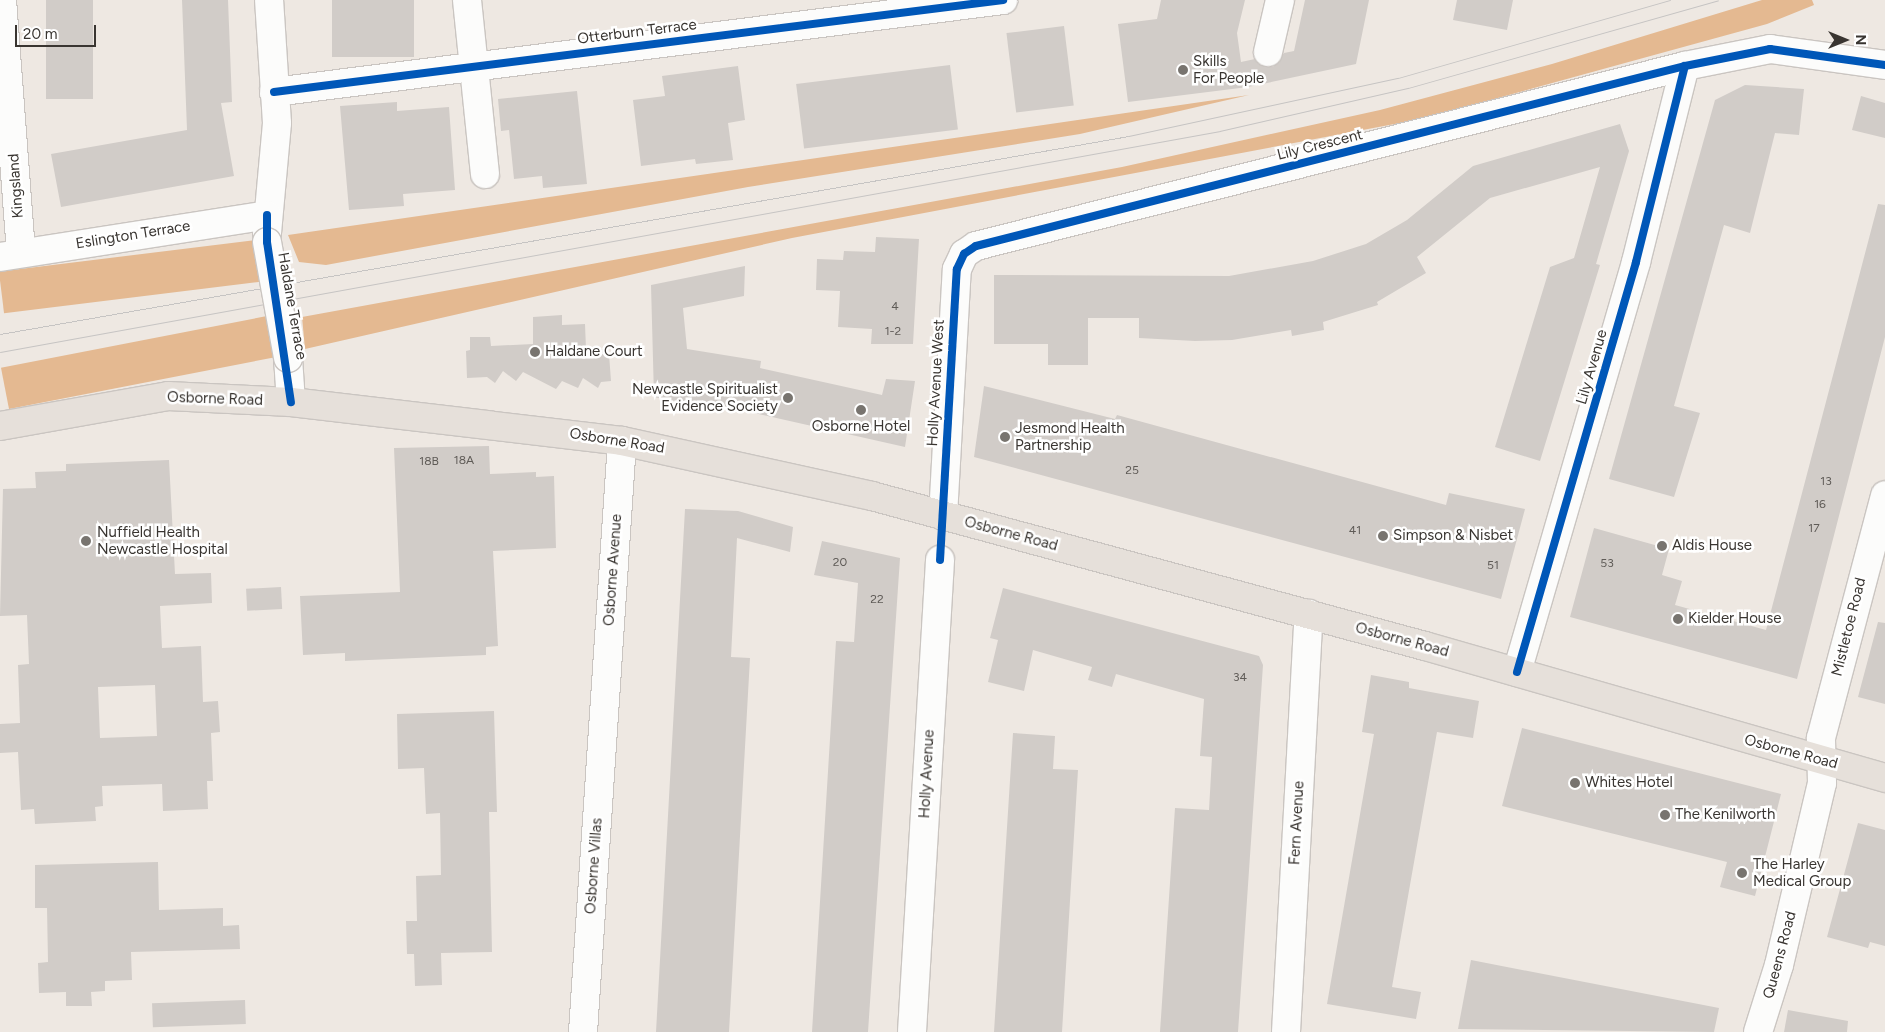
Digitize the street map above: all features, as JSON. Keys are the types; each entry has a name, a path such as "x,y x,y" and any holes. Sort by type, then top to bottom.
{"main road":[{"name":"Osborne Road","path":"0,426 168,396 291,402 622,441 872,496 1518,672 1885,778"}],"street":[{"name":"Kingsland","path":"2,0 11,255"},
{"name":"Haldane Terrace","path":"269,0 277,123 267,215 267,242 288,358 291,402"},
{"path":"468,0 485,174"},
{"name":"Otterburn Terrace","path":"274,92 1003,0"},
{"path":"1268,52 1280,0"},
{"name":"Lily Crescent","path":"964,254 976,246 1685,66 1770,49 1885,65"},
{"name":"Lily Avenue","path":"1518,672 1636,262 1685,66"},
{"name":"Eslington Terrace","path":"11,255 267,215"},
{"name":"Holly Avenue West","path":"942,516 957,269 964,254"},
{"name":"Osborne Avenue","path":"605,699 622,441"},
{"name":"Mistletoe Road","path":"1821,760 1821,738 1885,495"},
{"name":"Holly Avenue","path":"912,1032 940,560"},
{"name":"Fern Avenue","path":"1286,1032 1309,614"},
{"name":"Osborne Villas","path":"583,1032 605,699"},
{"name":"Queens Road","path":"1758,1032 1779,965 1818,797 1821,760"}],"shaded area":[{"path":"1762,0 1812,0 1814,5 1767,24 1421,119 792,238 305,349 302,317 1122,167 1380,110 1552,64"},
{"path":"1249,95 1080,134 748,187 326,265 299,262 288,235"},
{"path":"256,240 261,282 4,313 0,271"},
{"path":"267,316 275,357 9,409 1,368"}],"building":[{"path":"46,0 93,0 93,99 46,99"},
{"path":"182,0 228,0 232,102 221,103 234,176 61,207 51,154 187,130"},
{"path":"332,0 414,0 414,57 332,57"},
{"path":"1161,0 1245,0 1237,33 1241,62 1255,59 1265,67 1273,67 1284,53 1294,51 1305,0 1369,0 1356,64 1248,87 1128,102 1118,24 1157,19"},
{"path":"1457,0 1513,0 1507,30 1453,20"},
{"path":"1064,26 1074,105 1016,112 1006,33"},
{"path":"950,65 958,130 804,148 796,84"},
{"path":"738,66 745,120 728,123 733,160 696,164 695,159 641,166 633,100 665,96 662,76"},
{"path":"1745,85 1804,89 1799,135 1775,133 1750,233 1724,225 1674,406 1700,413 1674,497 1609,479 1715,100"},
{"path":"577,91 587,184 543,188 542,176 514,179 509,130 501,131 498,99"},
{"path":"1861,96 1885,103 1885,138 1852,130"},
{"path":"397,102 397,111 449,107 455,190 403,194 404,206 349,210 340,106"},
{"path":"1620,124 1629,151 1596,264 1600,265 1540,461 1495,447 1550,267 1574,258 1600,167 1490,198 1417,257 1426,273 1377,302 1378,305 1323,322 1324,330 1292,336 1291,330 1232,340 1195,341 1139,338 1139,318 1088,318 1088,365 1048,365 1048,344 994,344 994,275 1229,276 1313,261 1366,244 1407,220 1473,166"},
{"path":"1878,204 1885,205 1885,337 1797,679 1570,617 1594,528 1669,549 1662,575 1682,581 1675,605 1766,630"},
{"path":"876,237 919,239 913,344 871,344 872,329 838,327 840,291 816,290 817,259 843,260 844,251 875,252"},
{"path":"745,266 744,296 683,308 687,349 761,361 760,368 882,395 886,379 915,381 905,447 723,406 723,412 654,397 651,285"},
{"name":"Haldane Court","path":"562,315 562,325 585,324 586,349 604,349 604,354 609,354 611,381 601,382 598,388 583,378 578,388 562,381 556,389 523,372 516,381 503,371 495,383 487,377 467,378 466,351 470,350 470,337 490,337 491,346 533,344 533,317"},
{"path":"984,386 1115,419 1117,415 1446,505 1449,493 1525,509 1501,599 974,457"},
{"path":"489,446 490,474 536,472 536,477 554,476 556,548 493,551 498,646 486,647 486,655 345,661 345,653 303,655 300,596 400,592 394,448"},
{"path":"169,460 175,574 211,573 212,603 160,606 162,648 201,646 203,702 218,701 220,732 211,733 213,781 207,781 208,809 163,811 162,784 102,786 103,806 95,807 96,821 35,824 34,809 21,810 18,752 0,753 0,724 20,723 18,665 29,664 27,615 0,616 3,489 36,488 35,472 66,471 66,464","holes":["155,685 157,736 100,738 98,687"]},
{"path":"685,509 738,511 793,527 790,552 737,538 731,657 750,658 729,1032 656,1032"},
{"path":"822,541 900,558 868,1032 812,1032 836,641 854,642 858,583 814,575"},
{"path":"281,587 282,609 247,611 246,589"},
{"path":"1003,588 1259,656 1263,665 1238,1032 1160,1032 1175,808 1209,810 1212,757 1200,756 1204,699 1116,674 1112,687 1088,680 1092,667 1033,650 1024,691 988,682 998,640 990,638"},
{"path":"1878,622 1885,623 1885,704 1858,697"},
{"path":"1371,675 1409,682 1409,688 1479,701 1473,738 1437,732 1392,987 1421,992 1416,1019 1327,1004 1374,734 1362,732"},
{"path":"494,711 497,812 489,812 492,952 441,953 442,985 415,986 414,954 407,954 406,921 417,921 416,876 441,875 440,813 426,814 424,768 398,769 397,714"},
{"path":"1522,728 1781,794 1755,896 1720,887 1727,862 1502,806"},
{"path":"1013,733 1055,736 1053,769 1078,770 1062,1032 994,1032"},
{"path":"1858,823 1885,830 1885,946 1870,942 1868,948 1827,937"},
{"path":"158,862 159,910 223,908 223,926 239,925 240,949 131,952 132,980 105,981 105,991 91,992 92,1006 66,1006 66,992 39,993 38,963 48,962 47,908 35,908 35,865"},
{"path":"1471,960 1719,1008 1714,1032 1458,1029"},
{"path":"245,1000 246,1024 153,1027 152,1003"},
{"path":"1788,1010 1848,1021 1847,1032 1784,1032"}],"tram line":[{"path":"0,334 1129,136 1398,78 1670,0"},
{"path":"0,352 1220,131 1408,88 1718,0"}],"cycle path":[{"path":"274,92 1003,0"},
{"path":"940,560 957,269 964,254 976,246 1685,66 1770,49 1885,65"},
{"path":"1517,672 1636,262 1685,66"},
{"path":"267,215 267,242 291,402"}],"place":[{"name":"Skills For People","path":"1183,70"},
{"name":"Haldane Court","path":"535,352"},
{"name":"Newcastle Spiritualist Evidence Society","path":"788,398"},
{"name":"Osborne Hotel","path":"861,410"},
{"name":"Jesmond Health Partnership","path":"1005,437"},
{"name":"Simpson & Nisbet","path":"1383,536"},
{"name":"Nuffield Health Newcastle Hospital","path":"86,541"},
{"name":"Aldis House","path":"1662,546"},
{"name":"Kielder House","path":"1678,619"},
{"name":"Whites Hotel","path":"1575,783"},
{"name":"The Kenilworth","path":"1665,815"},
{"name":"The Harley Medical Group","path":"1742,873"}]}
